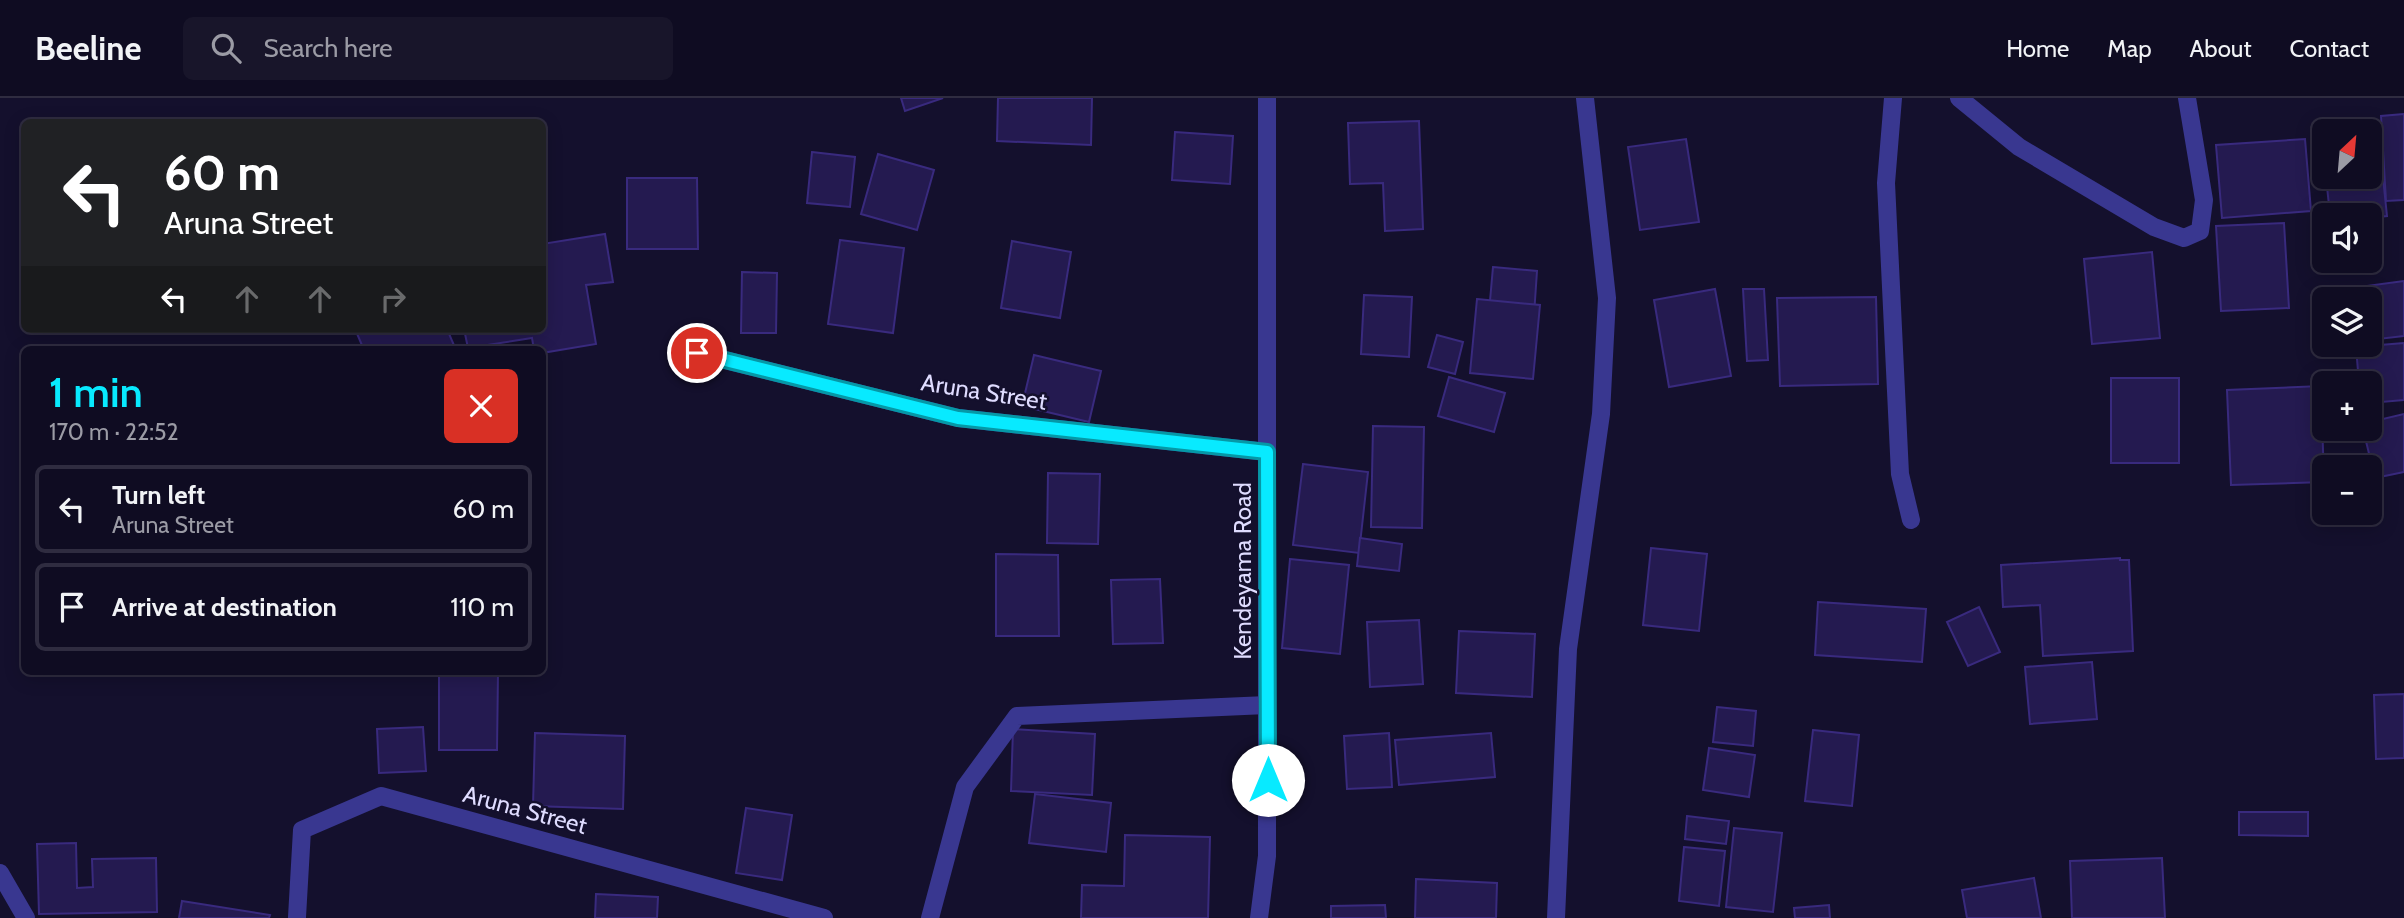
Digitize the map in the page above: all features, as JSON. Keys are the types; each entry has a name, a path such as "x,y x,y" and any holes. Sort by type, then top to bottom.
{"street":[{"name":"Kendeyama Road","path":"1259,918 1268,856 1267,98"},
{"path":"1556,918 1568,649 1601,414 1607,299 1585,98"},
{"path":"1893,98 1885,183 1900,474 1911,520"},
{"path":"1959,98 2019,147 2154,227 2184,237 2200,231 2204,201 2187,98"},
{"name":"Aruna Street","path":"697,353 958,418 1267,452"},
{"path":"930,918 965,787 1017,716 1268,705"},
{"name":"Aruna Street","path":"297,917 302,830 381,796 824,918"},
{"path":"0,873 26,918"}],"building":[{"path":"901,98 943,98 905,111"},
{"path":"998,98 1092,98 1091,145 997,141"},
{"path":"2404,114 2404,200 2386,201 2381,116"},
{"path":"1419,121 1423,229 1385,231 1383,183 1350,184 1348,123"},
{"path":"1175,132 1233,136 1230,184 1172,180"},
{"path":"1686,139 1699,222 1640,230 1628,147"},
{"path":"2305,139 2311,211 2222,218 2216,145"},
{"path":"812,152 855,157 850,207 807,203"},
{"path":"878,154 934,170 917,230 861,214"},
{"path":"2382,168 2387,216 2382,217 2382,203 2329,203 2327,189 2382,189"},
{"path":"627,178 697,178 698,249 627,249"},
{"path":"2284,223 2289,308 2221,311 2216,226"},
{"path":"605,234 613,282 586,285 596,344 546,352 546,346 533,346 532,338 468,346 465,333 546,333 546,243"},
{"path":"840,240 904,248 893,333 828,324"},
{"path":"1012,241 1071,252 1060,318 1001,308"},
{"path":"2152,252 2160,338 2092,344 2084,259"},
{"path":"1493,267 1537,271 1534,315 1489,312"},
{"path":"742,272 777,273 776,333 741,333"},
{"path":"2404,281 2404,336 2382,339 2382,287 2359,287"},
{"path":"1715,289 1731,376 1669,387 1654,300"},
{"path":"1743,289 1764,289 1768,360 1747,361"},
{"path":"1364,295 1412,297 1409,357 1361,354"},
{"path":"1876,297 1878,384 1780,386 1777,298"},
{"path":"1477,299 1540,305 1533,379 1470,373"},
{"path":"357,333 449,333 454,346 362,346"},
{"path":"1437,335 1463,342 1455,374 1428,367"},
{"path":"2404,343 2404,400 2382,402 2382,371 2358,371 2357,357 2382,357 2382,345"},
{"path":"1034,355 1101,371 1089,422 1022,406"},
{"path":"1449,377 1505,393 1494,432 1438,416"},
{"path":"2111,378 2179,378 2179,463 2111,463"},
{"path":"2312,386 2312,441 2323,441 2323,455 2312,455 2312,482 2231,485 2227,390"},
{"path":"2404,414 2404,472 2382,477 2382,455 2369,455 2366,441 2382,441 2382,419"},
{"path":"1373,426 1424,427 1422,528 1371,527"},
{"path":"1303,464 1368,472 1359,553 1293,545"},
{"path":"1048,473 1100,474 1098,544 1047,543"},
{"path":"1360,538 1402,544 1399,571 1357,566"},
{"path":"1651,548 1707,554 1699,631 1643,625"},
{"path":"996,554 1058,555 1059,636 996,636"},
{"path":"2120,558 2129,560 2133,651 2043,656 2040,605 2003,607 2001,565"},
{"path":"1290,559 1349,565 1340,654 1282,648"},
{"path":"1160,579 1163,643 1113,644 1111,580"},
{"path":"1818,602 1926,609 1922,662 1815,655"},
{"path":"1979,607 2000,652 1968,666 1947,622"},
{"path":"1419,620 1423,684 1370,687 1367,622"},
{"path":"1459,631 1535,634 1532,697 1456,693"},
{"path":"2092,662 2097,719 2030,724 2025,667"},
{"path":"439,675 498,675 497,750 439,750"},
{"path":"2404,694 2404,758 2376,759 2374,695"},
{"path":"1717,707 1756,711 1753,746 1713,742"},
{"path":"423,727 426,771 379,773 377,729"},
{"path":"1013,729 1095,734 1092,795 1011,791"},
{"path":"1813,730 1859,735 1852,806 1805,801"},
{"path":"535,733 625,736 623,809 533,806"},
{"path":"1389,733 1392,787 1347,789 1344,736"},
{"path":"1491,733 1495,777 1399,785 1395,740"},
{"path":"1709,748 1755,755 1749,797 1703,790"},
{"path":"1035,794 1111,803 1106,852 1029,843"},
{"path":"746,808 792,815 782,880 736,873"},
{"path":"2239,812 2308,812 2308,836 2239,835"},
{"path":"1687,816 1729,821 1726,844 1685,839"},
{"path":"1734,828 1782,833 1773,912 1726,907"},
{"path":"1125,835 1210,837 1208,918 1081,918 1082,885 1124,886"},
{"path":"76,843 77,888 93,887 92,859 156,858 157,912 39,914 37,844"},
{"path":"1684,847 1725,851 1719,906 1679,901"},
{"path":"2162,858 2165,918 2072,918 2070,861"},
{"path":"2034,878 2041,918 1967,918 1962,890"},
{"path":"1416,879 1497,883 1496,918 1415,918"},
{"path":"596,894 658,897 657,918 595,918"},
{"path":"182,901 270,915 269,918 179,918"},
{"path":"1385,905 1386,918 1331,918 1331,906"},
{"path":"1829,905 1830,918 1795,918 1794,908"}],"route":[{"path":"697,353 958,418 1267,452 1268,780"}]}
